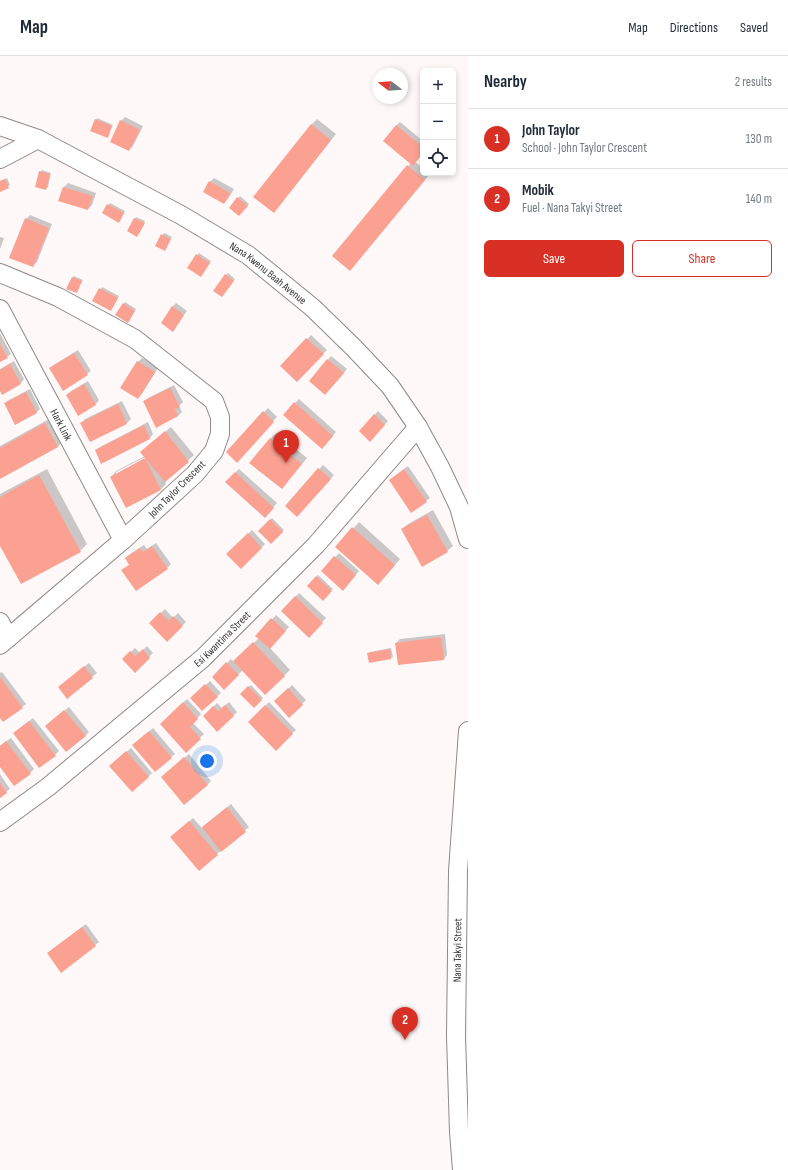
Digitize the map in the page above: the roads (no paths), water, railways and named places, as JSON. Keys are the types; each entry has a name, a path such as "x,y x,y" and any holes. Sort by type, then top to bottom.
{"street":[{"name":"Nana Kwenu Baah Avenue","path":"0,126 38,139 180,215 248,255 313,308 390,386 418,427 463,507"},
{"path":"0,159 38,139"},
{"name":"John Taylor Crescent","path":"0,273 58,297 135,339 214,401 220,418 220,434 214,451 195,474 123,540 3,635"},
{"name":"Hark Link","path":"0,309 123,540"},
{"name":"Esi Kwantima Street","path":"0,822 48,787 203,658 316,545 418,427"},
{"path":"463,507 468,540"},
{"name":"Nana Takyi Street","path":"462,1170 459,1132 456,1036 468,732"}],"place":[{"name":"John Taylor","path":"286,463"},
{"name":"Mobik","path":"405,1040"}]}
